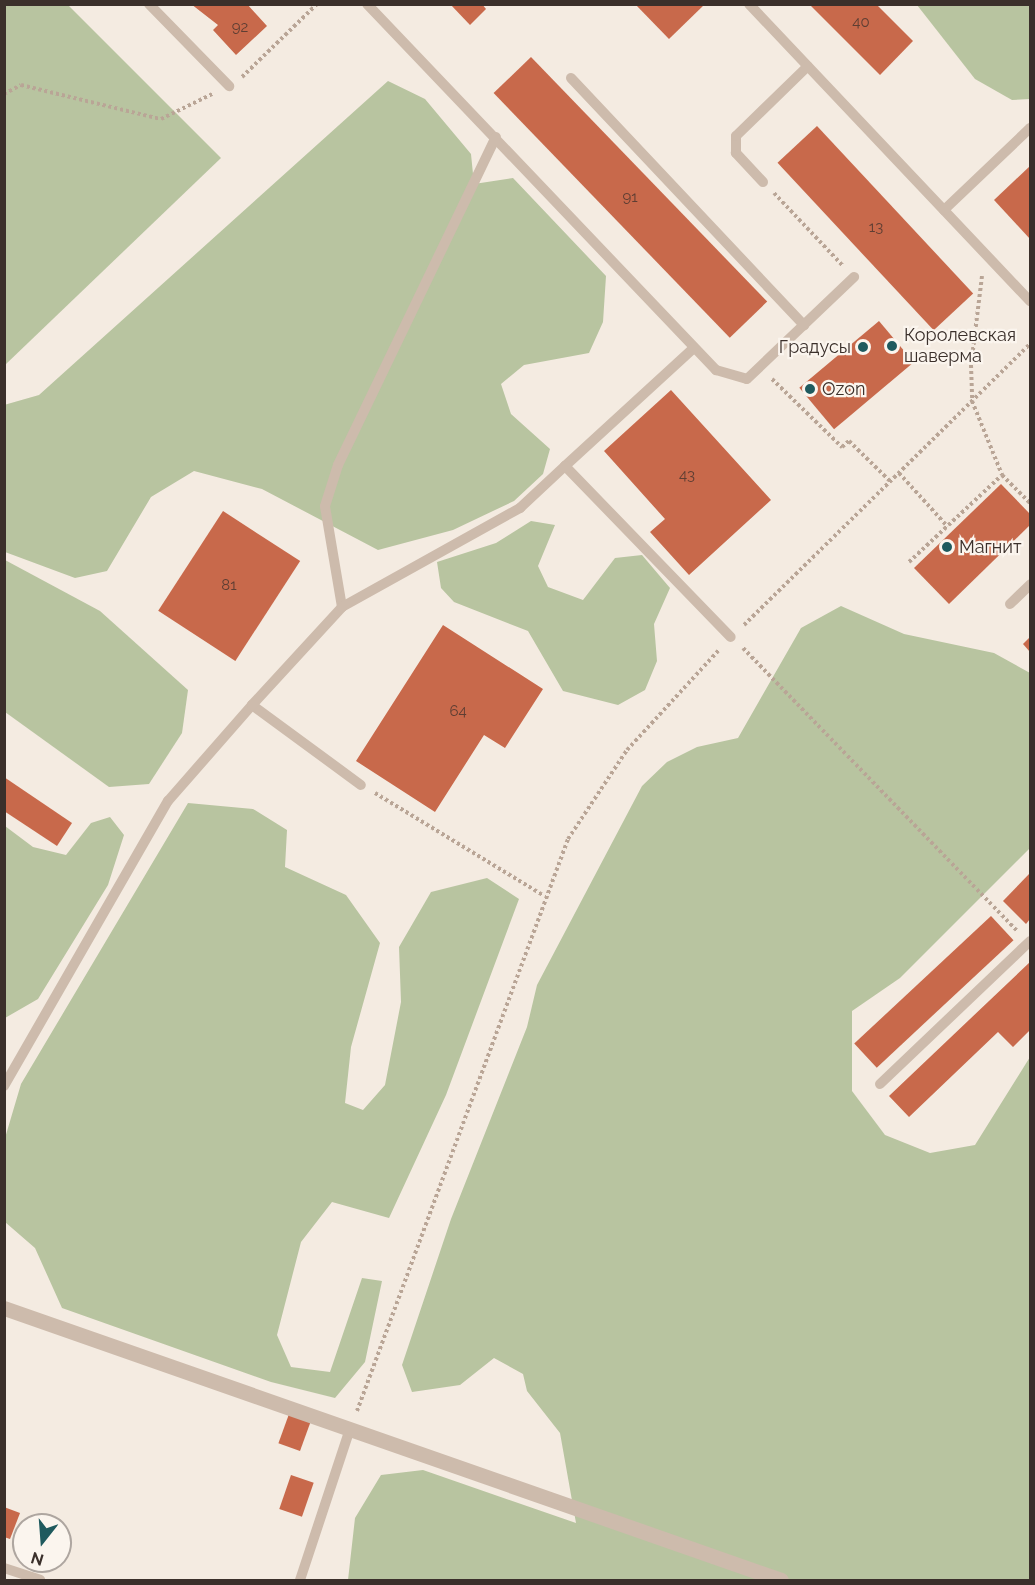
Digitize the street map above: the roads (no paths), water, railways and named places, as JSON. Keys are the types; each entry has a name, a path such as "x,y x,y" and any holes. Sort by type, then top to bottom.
{"street":[{"path":"4,1308 349,1432 781,1581"}],"lane":[{"path":"149,4 229,86"},
{"path":"367,4 716,370 747,380 854,277"},
{"path":"749,4 1030,301"},
{"path":"763,182 736,153 736,136 808,66"},
{"path":"571,78 804,325"},
{"path":"944,210 1030,128"},
{"path":"342,607 325,506 338,465 496,137"},
{"path":"4,1086 168,801 342,607 520,508 694,348"},
{"path":"565,466 731,637"},
{"path":"1010,604 1030,585"},
{"path":"252,705 361,785"},
{"path":"880,1084 1029,942"},
{"path":"300,1581 349,1432"},
{"path":"4,1568 40,1581"}],"place":[{"name":"Королевская шаверма","path":"892,346"},
{"name":"Градусы","path":"863,347"},
{"name":"Ozon","path":"810,389"},
{"name":"Магнит","path":"947,547"}]}
